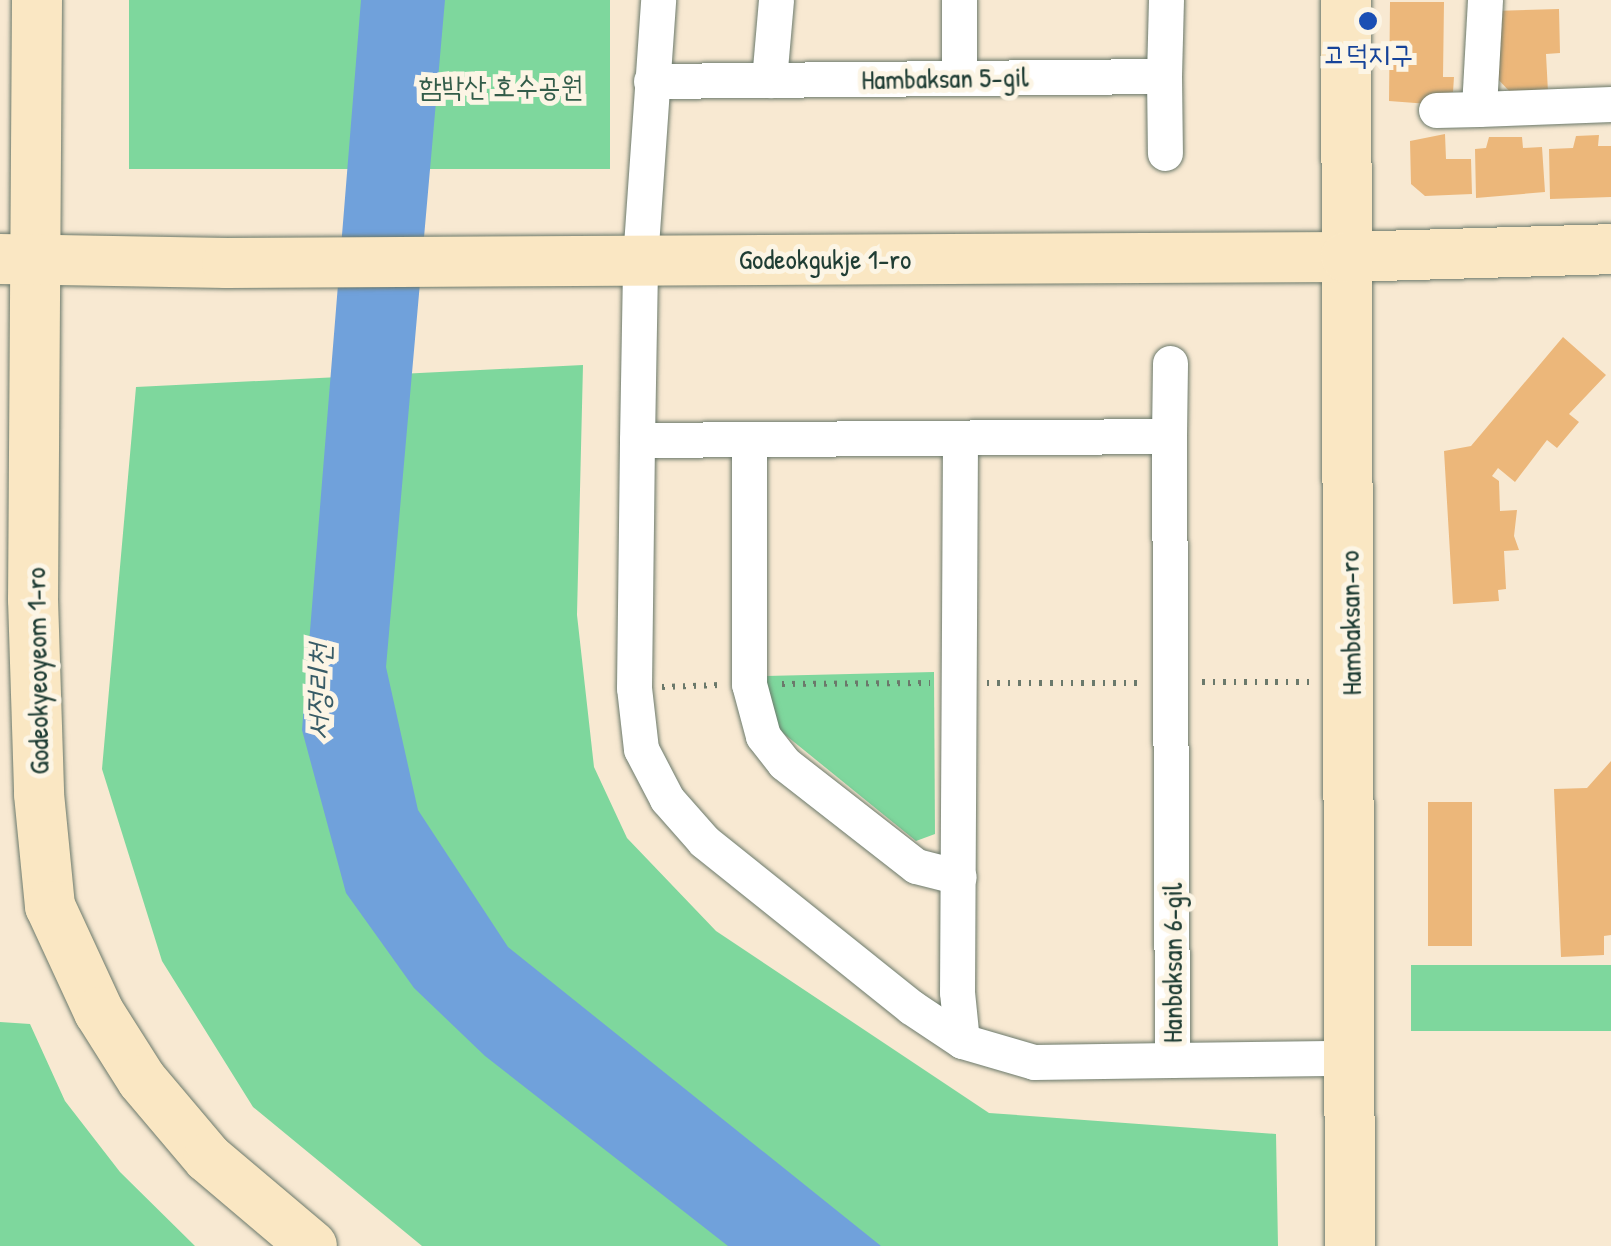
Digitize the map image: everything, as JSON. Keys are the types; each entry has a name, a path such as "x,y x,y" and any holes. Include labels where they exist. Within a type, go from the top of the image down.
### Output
{"street":[{"name":"Godeokyeoyeom 1-ro","path":"37,0 19,259 39,794 50,906 99,1012 142,1080 208,1158 312,1246"},
{"path":"640,260 658,0"},
{"path":"768,80 776,0"},
{"path":"958,78 959,0"},
{"path":"1164,153 1166,0"},
{"name":"Hambaksan-ro","path":"1346,0 1350,1246"},
{"path":"1479,110 1485,0"},
{"name":"Hambaksan 5-gil","path":"651,81 1164,76"},
{"path":"1436,110 1611,104"},
{"name":"Godeokgukje 1-ro","path":"19,259 227,264 505,259 1346,257 1611,249"},
{"name":"Hanbaksan 6-gil","path":"640,260 634,688 641,749 667,799 704,842 911,1007 962,1041 1034,1062 1172,1060 1170,363"},
{"path":"637,440 1168,436"},
{"path":"960,440 957,992 962,1041"},
{"path":"749,442 749,684 763,736 784,763 916,866 959,877"},
{"path":"1172,1060 1348,1058"}],"path":[{"path":"634,688 957,683"}],"green space":[{"name":"함박산 호수공원","path":"129,0 610,0 610,169 129,169"},
{"path":"583,365 577,615 594,767 627,838 716,931 989,1113 1276,1134 1278,1246 422,1246 253,1107 162,961 102,769 136,387"},
{"path":"934,672 935,834 916,841 778,729 768,705 766,676"},
{"path":"1411,965 1611,965 1611,1031 1411,1031"},
{"path":"0,1022 30,1024 65,1101 120,1172 195,1246 0,1246"}],"water":[{"name":"서정리천","path":"361,0 445,0 386,667 418,810 508,947 881,1246 728,1246 485,1056 414,988 346,893 302,730"}],"building":[{"path":"1390,2 1444,2 1443,77 1454,77 1453,92 1444,94 1442,105 1389,101"},
{"path":"1559,9 1560,53 1546,54 1548,92 1513,95 1493,74 1493,11"},
{"path":"1445,134 1446,159 1471,159 1472,194 1425,196 1411,184 1410,141"},
{"path":"1599,135 1598,146 1611,146 1611,197 1550,199 1549,149 1573,148 1576,136"},
{"path":"1489,137 1522,137 1523,148 1542,147 1545,192 1476,198 1475,149 1486,148"},
{"path":"1563,337 1606,375 1569,414 1579,422 1557,448 1547,440 1515,482 1498,468 1492,476 1499,481 1500,511 1517,510 1514,536 1519,550 1504,551 1506,589 1498,590 1499,601 1453,604 1444,451 1471,446"},
{"path":"1611,761 1611,935 1604,936 1604,955 1561,957 1554,789 1587,788"},
{"path":"1428,802 1472,802 1472,946 1428,946"}],"place":[{"name":"고덕지구","path":"1368,21"}]}
